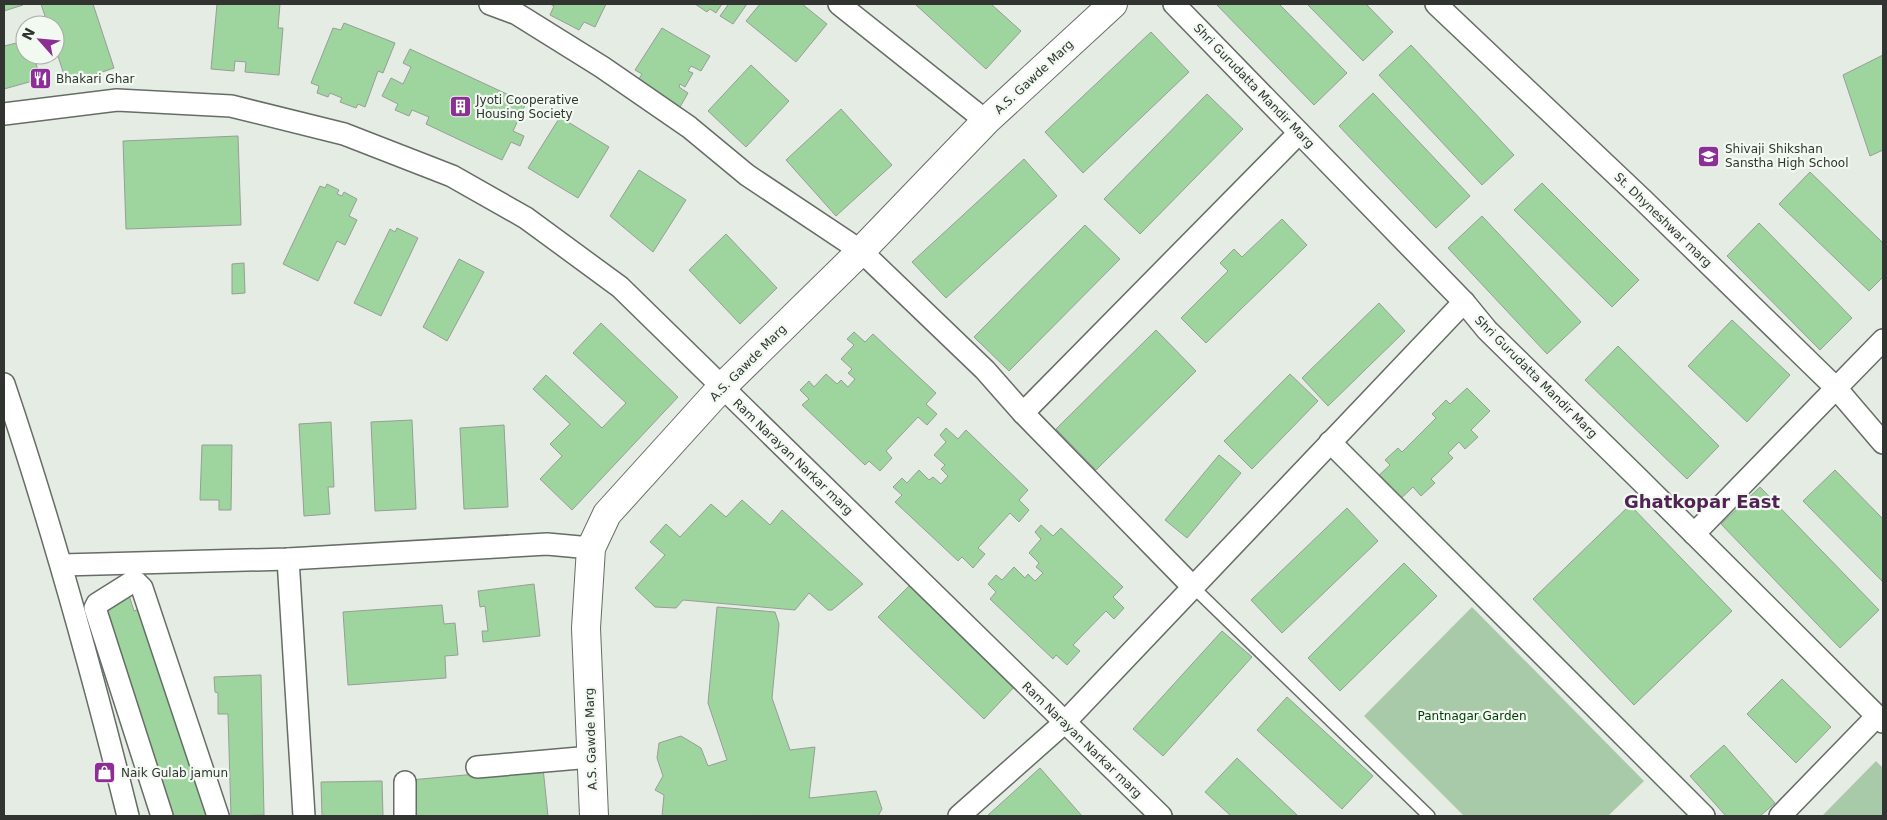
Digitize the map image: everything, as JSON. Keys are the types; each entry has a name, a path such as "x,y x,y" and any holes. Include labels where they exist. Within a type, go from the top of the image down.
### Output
{"street":[{"path":"490,4 517,14 602,67 689,127 747,175 861,251 985,370 1023,413 1193,588"},
{"path":"839,4 986,121"},
{"name":"A.S. Gawde Marg","path":"594,816 586,628 591,548 607,514 722,387 861,251 986,121 1113,4"},
{"name":"Shri Gurudatta Mandir Marg","path":"1174,4 1464,302 1487,330 1880,719"},
{"name":"St. Dhyneshwar marg","path":"1436,4 1642,199 1836,388 1883,443"},
{"name":"Ram Narayan Narkar marg","path":"4,114 117,100 231,106 344,134 452,176 526,218 620,287 1161,816"},
{"path":"1023,413 1299,132"},
{"path":"959,816 1064,723 1464,302"},
{"path":"1694,534 1883,340"},
{"path":"4,384 62,565 128,816"},
{"path":"1330,442 1704,816"},
{"path":"62,565 288,559 547,544 591,548"},
{"path":"288,559 304,816"},
{"path":"162,816 95,608 97,604 132,582 136,582 142,588 218,816"},
{"path":"1780,816 1880,719"},
{"path":"477,767 591,757"},
{"path":"405,782 405,816"}],"lane":[{"path":"1193,588 1429,816"}],"green space":[{"name":"Pantnagar Garden","path":"1472,607 1644,781 1608,816 1464,816 1364,716"},
{"path":"1876,761 1883,768 1883,816 1822,816"}],"building":[{"path":"4,4 22,4 23,5 4,11"},
{"path":"41,4 93,4 114,68 67,84 61,65 65,65 65,15 45,15"},
{"path":"217,4 280,4 278,28 283,28 279,75 245,72 246,62 235,61 234,71 211,69"},
{"path":"550,4 606,4 595,27 584,22 579,30 550,15 554,6"},
{"path":"695,4 722,4 716,13 710,9 707,12"},
{"path":"726,4 747,4 733,24 720,16 728,5"},
{"path":"760,4 802,4 827,24 796,62 746,21"},
{"path":"915,4 991,4 1021,31 986,69"},
{"path":"1216,4 1279,4 1347,73 1314,105"},
{"path":"1307,4 1366,4 1393,32 1363,61"},
{"path":"344,23 395,43 383,73 378,71 365,107 358,104 356,108 340,102 342,98 330,93 328,97 317,93 319,86 311,83 333,28 341,30"},
{"path":"662,28 710,56 701,71 691,66 688,71 693,73 685,87 680,84 679,87 688,93 680,107 637,82 642,74 635,70"},
{"path":"1151,32 1189,72 1083,173 1045,132"},
{"path":"15,43 15,65 36,65 40,79 4,89 4,46"},
{"path":"1411,45 1514,155 1482,185 1379,75"},
{"name":"Jyoti Cooperative Housing Society","path":"410,49 526,103 513,131 524,136 520,146 511,142 502,160 426,124 429,117 412,110 409,116 395,110 398,104 382,96 391,78 403,84 411,67 403,63"},
{"path":"1883,55 1883,150 1870,156 1843,75"},
{"path":"751,65 789,101 746,147 708,111"},
{"path":"1373,93 1470,196 1436,228 1339,126"},
{"path":"1207,94 1243,129 1140,234 1104,199"},
{"path":"841,109 892,165 836,216 786,160"},
{"path":"560,117 609,147 578,198 528,168"},
{"path":"238,136 241,225 126,229 123,141"},
{"path":"1024,159 1057,196 946,298 912,262"},
{"path":"639,170 686,200 653,252 610,216"},
{"path":"1810,172 1883,243 1883,277 1869,291 1779,204"},
{"path":"1542,183 1639,280 1612,307 1514,210"},
{"path":"327,184 339,190 337,194 342,196 344,192 357,199 349,216 357,220 345,245 337,241 318,281 283,264 320,186 325,188"},
{"path":"1482,216 1581,322 1547,354 1448,248"},
{"path":"1282,219 1307,245 1206,343 1181,318 1228,271 1220,263 1234,249 1242,257"},
{"path":"1759,223 1852,318 1820,350 1727,256"},
{"path":"1085,225 1120,259 1009,371 974,337"},
{"path":"397,228 418,238 381,316 354,303 390,229 395,232"},
{"path":"726,234 777,288 740,324 689,270"},
{"path":"459,259 484,272 447,341 423,327"},
{"path":"244,263 245,293 232,294 232,264"},
{"path":"1379,303 1405,331 1328,406 1302,378"},
{"path":"1732,320 1790,375 1747,422 1688,366"},
{"path":"601,323 678,397 572,510 540,479 562,456 550,444 570,424 533,389 546,375 602,428 626,403 573,353"},
{"path":"1156,330 1196,371 1096,470 1056,429"},
{"path":"854,332 865,342 873,334 936,393 926,404 937,414 927,425 918,417 886,451 892,458 880,471 869,461 865,465 802,405 809,399 800,390 809,381 814,387 826,374 837,384 841,380 848,387 855,379 848,373 852,369 841,359 854,345 847,339"},
{"path":"1618,346 1719,446 1687,479 1585,380"},
{"path":"1290,374 1318,401 1252,469 1224,441"},
{"path":"1467,388 1490,411 1471,430 1478,437 1465,449 1459,442 1448,453 1453,458 1431,479 1435,483 1421,496 1413,487 1396,503 1374,480 1390,465 1385,460 1398,448 1402,452 1436,418 1432,414 1446,400 1450,404"},
{"path":"412,420 416,509 375,511 371,422"},
{"path":"331,422 334,487 328,487 330,514 304,516 299,424"},
{"path":"504,425 508,507 464,509 460,428"},
{"path":"946,428 958,439 966,430 1028,490 1019,500 1029,510 1019,522 1010,513 978,548 985,554 973,568 962,557 958,561 895,502 902,495 893,487 902,478 907,483 919,470 929,480 933,477 941,484 948,476 941,469 945,465 934,455 946,442 940,435"},
{"path":"202,445 232,445 231,510 219,510 219,500 200,500"},
{"path":"1219,455 1241,473 1187,538 1165,520"},
{"path":"1835,470 1883,519 1883,582 1803,501"},
{"path":"1760,487 1879,610 1840,648 1721,524"},
{"path":"742,500 770,525 782,510 863,584 832,610 828,610 809,593 795,610 683,600 676,608 655,607 635,588 665,555 650,542 666,524 680,537 711,504 726,517"},
{"path":"1630,505 1732,611 1634,705 1533,599"},
{"path":"1347,508 1378,541 1282,633 1251,600"},
{"path":"1041,525 1053,536 1061,528 1123,587 1113,597 1124,608 1114,619 1106,611 1073,645 1080,651 1067,665 1056,655 1053,659 990,599 996,592 988,584 996,575 1002,580 1014,567 1025,578 1028,574 1035,581 1043,573 1036,567 1039,563 1029,553 1041,539 1035,532"},
{"path":"1404,563 1437,596 1340,691 1308,658"},
{"path":"534,584 540,636 483,642 482,631 488,631 485,606 480,607 478,591"},
{"path":"911,584 1016,685 984,719 878,617"},
{"path":"128,592 134,611 145,607 215,816 170,816 98,608"},
{"path":"442,605 444,624 455,623 458,655 445,656 446,678 348,685 343,612"},
{"path":"717,607 775,612 779,624 772,698 790,750 815,747 809,798 876,791 882,809 878,816 662,816 664,795 655,790 663,776 657,758 659,743 681,736 701,748 708,766 727,760 708,703"},
{"path":"1222,631 1252,657 1163,756 1133,729"},
{"path":"261,675 264,815 231,816 228,714 218,714 218,693 215,692 214,677"},
{"path":"1782,679 1831,727 1796,763 1747,714"},
{"path":"1287,697 1373,776 1342,809 1257,730"},
{"path":"1724,745 1775,803 1760,816 1726,816 1690,776"},
{"path":"1237,758 1298,816 1231,816 1205,792"},
{"path":"543,768 548,816 413,816 410,780"},
{"path":"1040,768 1082,816 987,816"},
{"path":"382,781 383,816 322,816 321,782"}],"place":[{"name":"Bhakari Ghar","path":"40,79"},
{"name":"Jyoti Cooperative Housing Society","path":"460,107"},
{"name":"Shivaji Shikshan Sanstha High School","path":"1709,156"},
{"name":"Naik Gulab jamun","path":"105,773"}],"district":[{"name":"Ghatkopar East","path":"1702,501"}]}
